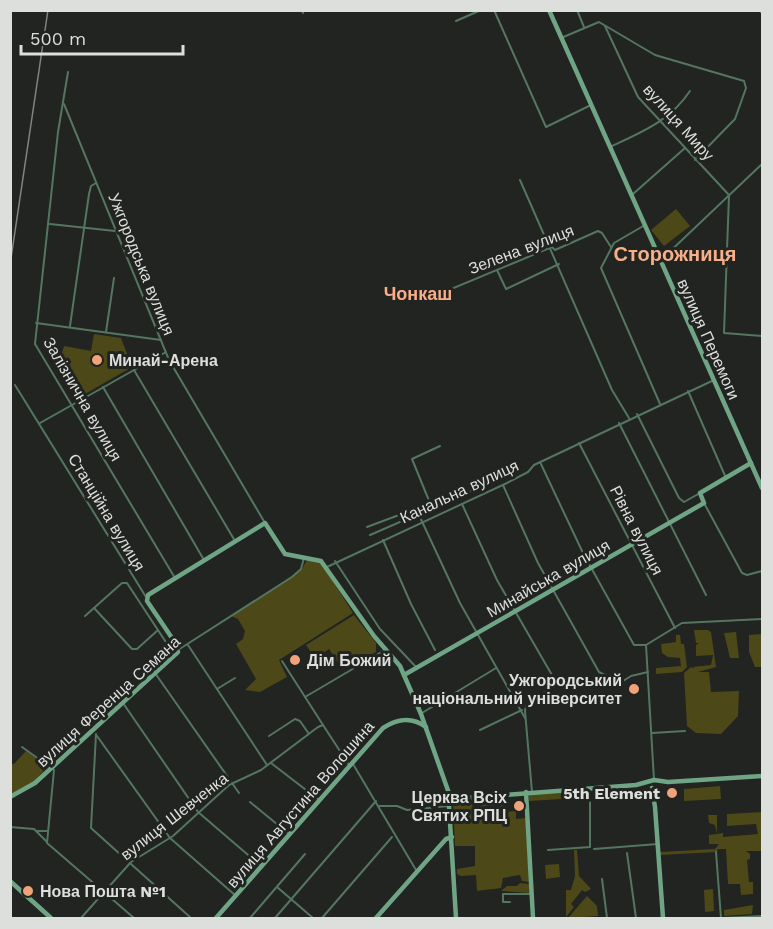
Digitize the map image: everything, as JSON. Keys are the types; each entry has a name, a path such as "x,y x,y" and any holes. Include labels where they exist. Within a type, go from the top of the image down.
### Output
{"street":[{"path":"456,21 481,10"},
{"path":"494,10 546,127 591,105"},
{"name":"вулиця Перемоги","path":"549,10 762,488"},
{"path":"577,10 585,27"},
{"path":"561,38 597,22 655,56 745,83 735,119 695,160"},
{"name":"вулиця Миру","path":"605,26 633,88 695,160 729,195"},
{"name":"Залізнична вулиця","path":"68,72 35,344 175,578"},
{"path":"610,147 662,123 677,110 690,91"},
{"name":"Ужгородська вулиця","path":"63,101 166,352 265,523"},
{"path":"632,196 685,148"},
{"path":"660,260 762,164"},
{"path":"520,180 559,264 612,390 629,418"},
{"path":"70,326 90,189 96,183"},
{"path":"729,195 724,333 762,336"},
{"path":"48,224 115,231"},
{"path":"645,225 618,240 611,247 601,268 660,404"},
{"name":"Зелена вулиця","path":"432,297 550,248 555,250 600,231 611,247"},
{"path":"497,270 506,289 559,264"},
{"path":"106,333 114,278"},
{"path":"36,323 161,340"},
{"path":"40,424 166,352"},
{"path":"134,370 235,541"},
{"name":"Канальна вулиця","path":"326,567 503,485 579,442 714,380"},
{"name":"Станційна вулиця","path":"15,385 178,650"},
{"path":"103,387 204,560"},
{"path":"688,391 726,478"},
{"path":"637,414 679,498 684,502 752,463"},
{"path":"619,423 706,595"},
{"name":"Рівна вулиця","path":"579,442 675,628"},
{"path":"432,508 412,459 440,447"},
{"path":"540,462 591,567 634,645 646,645 682,623 762,620"},
{"path":"370,535 492,482"},
{"path":"503,485 524,534 600,672 620,683 631,676 648,672"},
{"path":"700,493 742,573 747,575 762,571"},
{"name":"Минайська вулиця","path":"404,675 704,503"},
{"path":"462,504 497,580 556,682 553,687 528,702 523,710 480,730"},
{"path":"367,527 399,514 402,522"},
{"path":"419,515 460,603 496,668 523,710 529,792 533,918"},
{"path":"147,597 265,523 285,554 319,559 358,616 385,650 398,662 426,727 452,800 449,806 456,918"},
{"path":"383,540 411,604 435,650"},
{"name":"вулиця Ференца Семана","path":"10,797 31,786 95,732 175,656 178,650 292,577 301,569 304,558"},
{"path":"335,561 380,629 417,669"},
{"path":"85,616 123,583 127,583 175,656"},
{"path":"94,608 132,649 137,649 158,630"},
{"path":"188,645 267,765"},
{"path":"646,645 663,918"},
{"path":"306,697 385,650"},
{"path":"282,661 376,801 417,871"},
{"path":"421,714 496,668"},
{"path":"155,674 239,793"},
{"path":"217,689 235,678"},
{"path":"123,703 198,812 261,866"},
{"name":"вулиця Августина Волошина","path":"216,918 383,728 395,721 411,720 421,714"},
{"path":"269,736 295,719 298,719 309,734"},
{"path":"411,720 426,727"},
{"name":"вулиця Шевченка","path":"81,918 129,865 170,838 231,784 247,778 323,725"},
{"path":"652,733 685,731"},
{"path":"95,732 170,838 236,896"},
{"path":"95,732 90,826 129,865 191,918"},
{"path":"22,747 54,770 47,843"},
{"path":"270,762 318,800"},
{"path":"452,800 529,792 762,776"},
{"path":"548,850 590,847 590,788"},
{"path":"275,918 376,801"},
{"path":"250,802 290,834"},
{"path":"379,807 397,806 407,810 449,806"},
{"path":"10,827 48,831"},
{"path":"37,831 47,843 134,918"},
{"path":"322,918 392,837"},
{"path":"376,918 446,839 452,837"},
{"path":"594,849 658,844"},
{"path":"716,852 723,918 762,916"},
{"path":"627,853 636,918"},
{"path":"250,918 305,854"},
{"path":"602,879 607,918"},
{"path":"10,881 51,918"},
{"path":"277,887 313,918"},
{"path":"510,902 503,902 503,894 531,894"}],"shaded area":[{"path":"676,209 690,226 664,246 651,230"},
{"name":"Минай-Арена","path":"94,334 121,338 132,367 85,394 62,353 64,346 91,351"},
{"path":"307,560 320,561 353,613 279,660 287,677 260,692 245,690 256,679 236,644 243,639 245,631 238,619 231,616 302,569"},
{"path":"354,615 376,643 376,652 345,668 340,666 329,649 315,658 306,645"},
{"path":"694,630 711,632 716,667 698,672 709,672 711,692 739,691 738,716 721,734 696,733 687,726 684,673 691,667 694,669 693,667 711,665 713,655 696,656 696,645 699,643 696,643"},
{"path":"736,632 739,658 730,658 724,633"},
{"path":"762,634 762,667 755,667 749,652 749,635"},
{"path":"676,635 680,635 681,644 684,644 687,667 682,672 656,674 656,668 681,666 680,658 668,657 662,653 661,644 676,642"},
{"path":"26,751 47,767 34,782 11,795 10,764 14,764"},
{"path":"720,786 721,799 684,801 684,789"},
{"path":"589,790 588,798 563,798 563,792"},
{"path":"561,792 561,799 529,801 529,795"},
{"path":"502,799 504,812 516,811 516,819 526,818 529,882 522,881 520,875 503,878 501,888 477,891 476,875 457,874 457,869 475,866 475,846 455,846 453,802"},
{"path":"762,812 762,851 746,851 750,854 750,859 747,860 749,882 753,882 753,894 741,895 740,884 728,884 726,849 718,849 717,852 660,855 660,852 715,849 719,844 709,844 709,835 723,833 723,837 758,834 756,824 727,826 727,814"},
{"path":"708,815 717,815 717,834 715,825 709,823"},
{"path":"574,850 577,850 579,876 591,889 585,892 582,890 571,904 574,907 566,917 566,890 571,890 575,876"},
{"path":"559,864 560,877 546,879 545,865"},
{"path":"520,883 529,884 530,893 501,891 507,886 517,886"},
{"path":"713,889 714,911 705,912 704,890"},
{"path":"587,896 597,906 598,916 568,918"},
{"path":"753,905 752,914 724,916 724,910"}],"railway":[{"path":"10,265 48,10"}],"place":[{"name":"Минай-Арена","path":"97,360"},
{"name":"Дім Божий","path":"295,660"},
{"name":"Ужгородський національний університет","path":"634,689"},
{"name":"5th Element","path":"672,793"},
{"name":"Церква Всіх Святих РПЦ","path":"519,806"},
{"name":"Нова Пошта №1","path":"28,891"}],"district":[{"name":"Сторожниця","path":"675,254"},
{"name":"Чонкаш","path":"418,294"}]}
